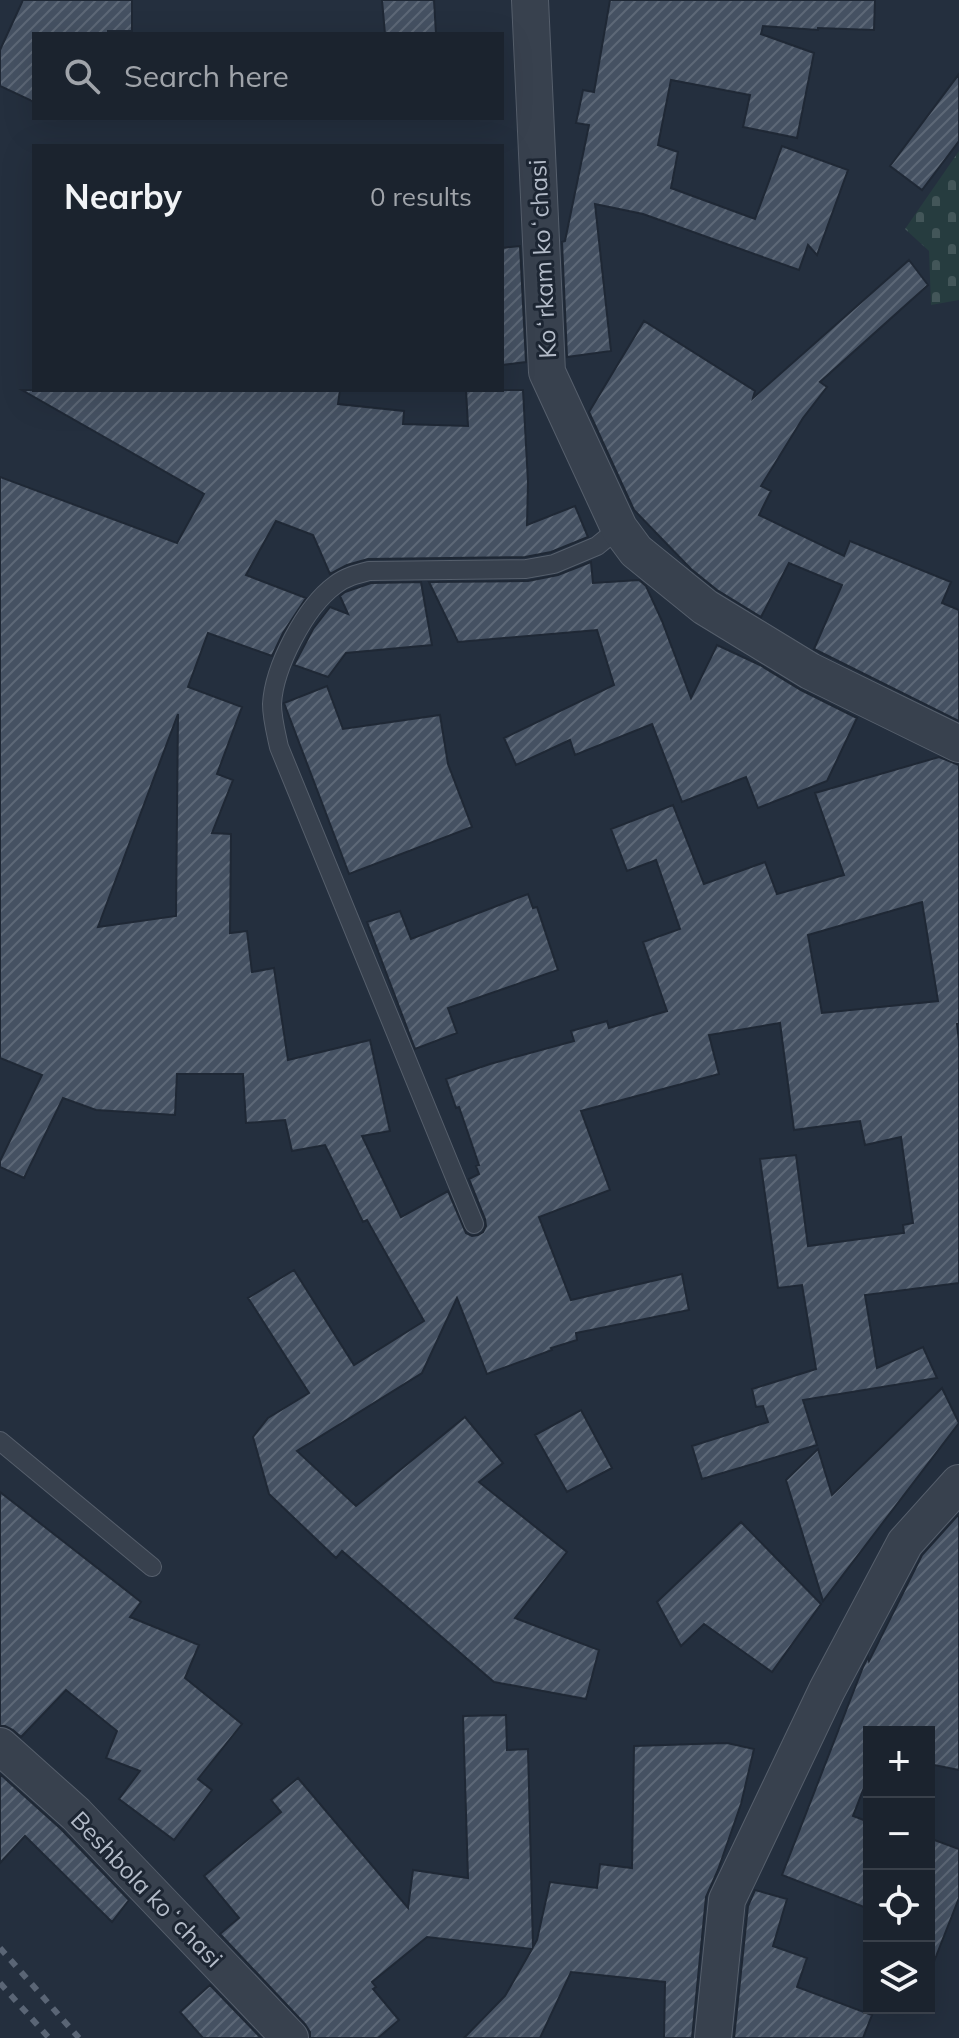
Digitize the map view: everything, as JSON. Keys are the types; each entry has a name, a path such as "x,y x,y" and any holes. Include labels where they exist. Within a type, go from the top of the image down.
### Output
{"street":[{"name":"Koʻrkam koʻchasi","path":"530,0 547,372 619,528 636,551 705,607 810,671 959,744"},
{"path":"713,2038 727,1900 827,1690 905,1543 959,1483"},
{"name":"Beshbola koʻchasi","path":"0,1746 76,1814 290,2038"}],"lane":[{"path":"474,1224 279,747 272,707 275,682 296,631 321,596 349,576 369,571 526,569 554,564 597,546 619,528"},
{"path":"0,1441 152,1567"}],"green space":[{"path":"959,151 959,300 931,305 929,251 905,229"}],"building":[{"path":"23,0 132,0 132,31 32,32 32,101 0,86 0,50"},
{"path":"382,0 434,0 436,32 385,32"},
{"path":"610,0 875,0 874,30 763,26 761,34 814,53 797,138 743,127 750,95 671,80 658,145 678,152 671,188 755,219 782,146 848,170 817,255 808,245 799,270 643,214 595,204 611,351 567,357 562,242 565,241 589,125 576,123 583,90 594,92"},
{"path":"959,74 959,141 922,190 890,166"},
{"path":"520,246 526,362 504,365 504,248"},
{"path":"909,260 928,285 820,382 827,387 803,418 761,486 771,491 759,515 844,556 850,541 951,582 942,603 959,610 959,721 814,649 842,585 789,563 761,617 717,590 691,569 634,510 589,412 644,321 755,391 753,398"},
{"path":"22,390 340,392 338,404 404,411 403,424 468,426 466,392 523,390 527,525 575,506 588,537 551,552 525,557 368,559 330,574 313,535 276,521 246,575 306,598 272,656 208,633 188,687 242,707 217,774 233,780 212,833 231,834 230,933 247,931 252,972 274,968 288,1060 370,1040 390,1131 362,1136 401,1217 448,1191 466,1233 478,1235 486,1226 469,1179 479,1174 476,1166 479,1165 446,1079 574,1041 571,1031 607,1021 609,1028 667,1011 643,942 680,929 656,860 627,871 611,829 673,805 704,884 765,862 777,894 844,875 815,793 939,757 959,765 959,1283 865,1295 877,1368 923,1347 937,1378 803,1400 817,1445 702,1479 692,1446 768,1422 763,1406 756,1407 752,1389 816,1369 802,1285 778,1288 760,1159 796,1155 808,1246 904,1233 903,1225 913,1223 901,1137 865,1145 860,1121 794,1130 780,1023 709,1035 719,1074 581,1111 610,1190 539,1217 571,1300 682,1274 689,1310 576,1333 577,1340 487,1374 457,1298 422,1373 297,1451 356,1506 465,1417 503,1463 479,1482 567,1552 515,1618 599,1650 586,1699 494,1682 342,1551 336,1558 269,1494 253,1437 268,1418 309,1393 248,1298 294,1270 354,1365 424,1321 367,1220 363,1222 325,1145 292,1151 285,1120 246,1123 243,1074 177,1074 175,1115 96,1110 63,1098 24,1178 0,1167 0,1161 42,1075 0,1058 0,477 177,543 204,494","holes":["178,714 176,916 98,927","922,902 938,1001 822,1013 808,935"]},
{"path":"591,562 593,583 639,580 646,586 691,698 717,645 857,718 827,781 758,808 746,777 682,802 652,724 575,755 570,740 516,765 504,738 614,685 597,630 458,642 429,582 528,581 558,575"},
{"path":"421,582 432,645 346,653 328,677 294,665 313,629 330,607 348,614 340,596 345,592 371,583"},
{"path":"327,686 343,729 440,715 448,764 472,827 349,874 284,703"},
{"path":"528,894 533,908 537,907 558,970 448,1008 457,1033 415,1049 367,922 400,911 411,939"},
{"path":"942,1388 959,1423 823,1601 786,1480 818,1449 832,1495"},
{"path":"581,1410 612,1468 567,1492 535,1435"},
{"path":"0,1492 141,1602 130,1617 199,1645 185,1678 242,1724 198,1779 212,1790 174,1840 119,1799 140,1771 106,1758 117,1731 66,1690 21,1737 13,1730 0,1726"},
{"path":"959,1514 959,1770 935,1765 935,1726 863,1726 863,1790 853,1816 863,1820 863,1907 782,1875 863,1667 868,1657 869,1661 922,1555"},
{"path":"741,1522 821,1604 772,1672 704,1624 681,1646 657,1602"},
{"path":"506,1715 507,1750 528,1749 533,1947 550,1882 597,1888 600,1864 632,1868 634,1746 727,1743 754,1749 741,1804 706,1897 692,2038 664,2038 665,1982 571,1972 540,2038 464,2038 505,1996 532,1949 427,1937 372,1982 376,1987 373,1989 399,2020 378,2038 310,2038 305,2024 220,1934 239,1918 204,1876 281,1812 271,1800 298,1778 408,1908 413,1870 468,1878 463,1716"},
{"path":"0,1774 61,1829 129,1900 112,1922 25,1836 0,1863"},
{"path":"935,1840 959,1849 959,1898 935,1959"},
{"path":"755,1890 787,1899 773,1946 807,1958 797,1987 872,2015 863,2038 734,2038 748,1906"},
{"path":"210,1985 261,2038 203,2038 180,2012"}],"railway":[{"path":"0,1948 79,2038"},
{"path":"0,1983 49,2038"}]}
